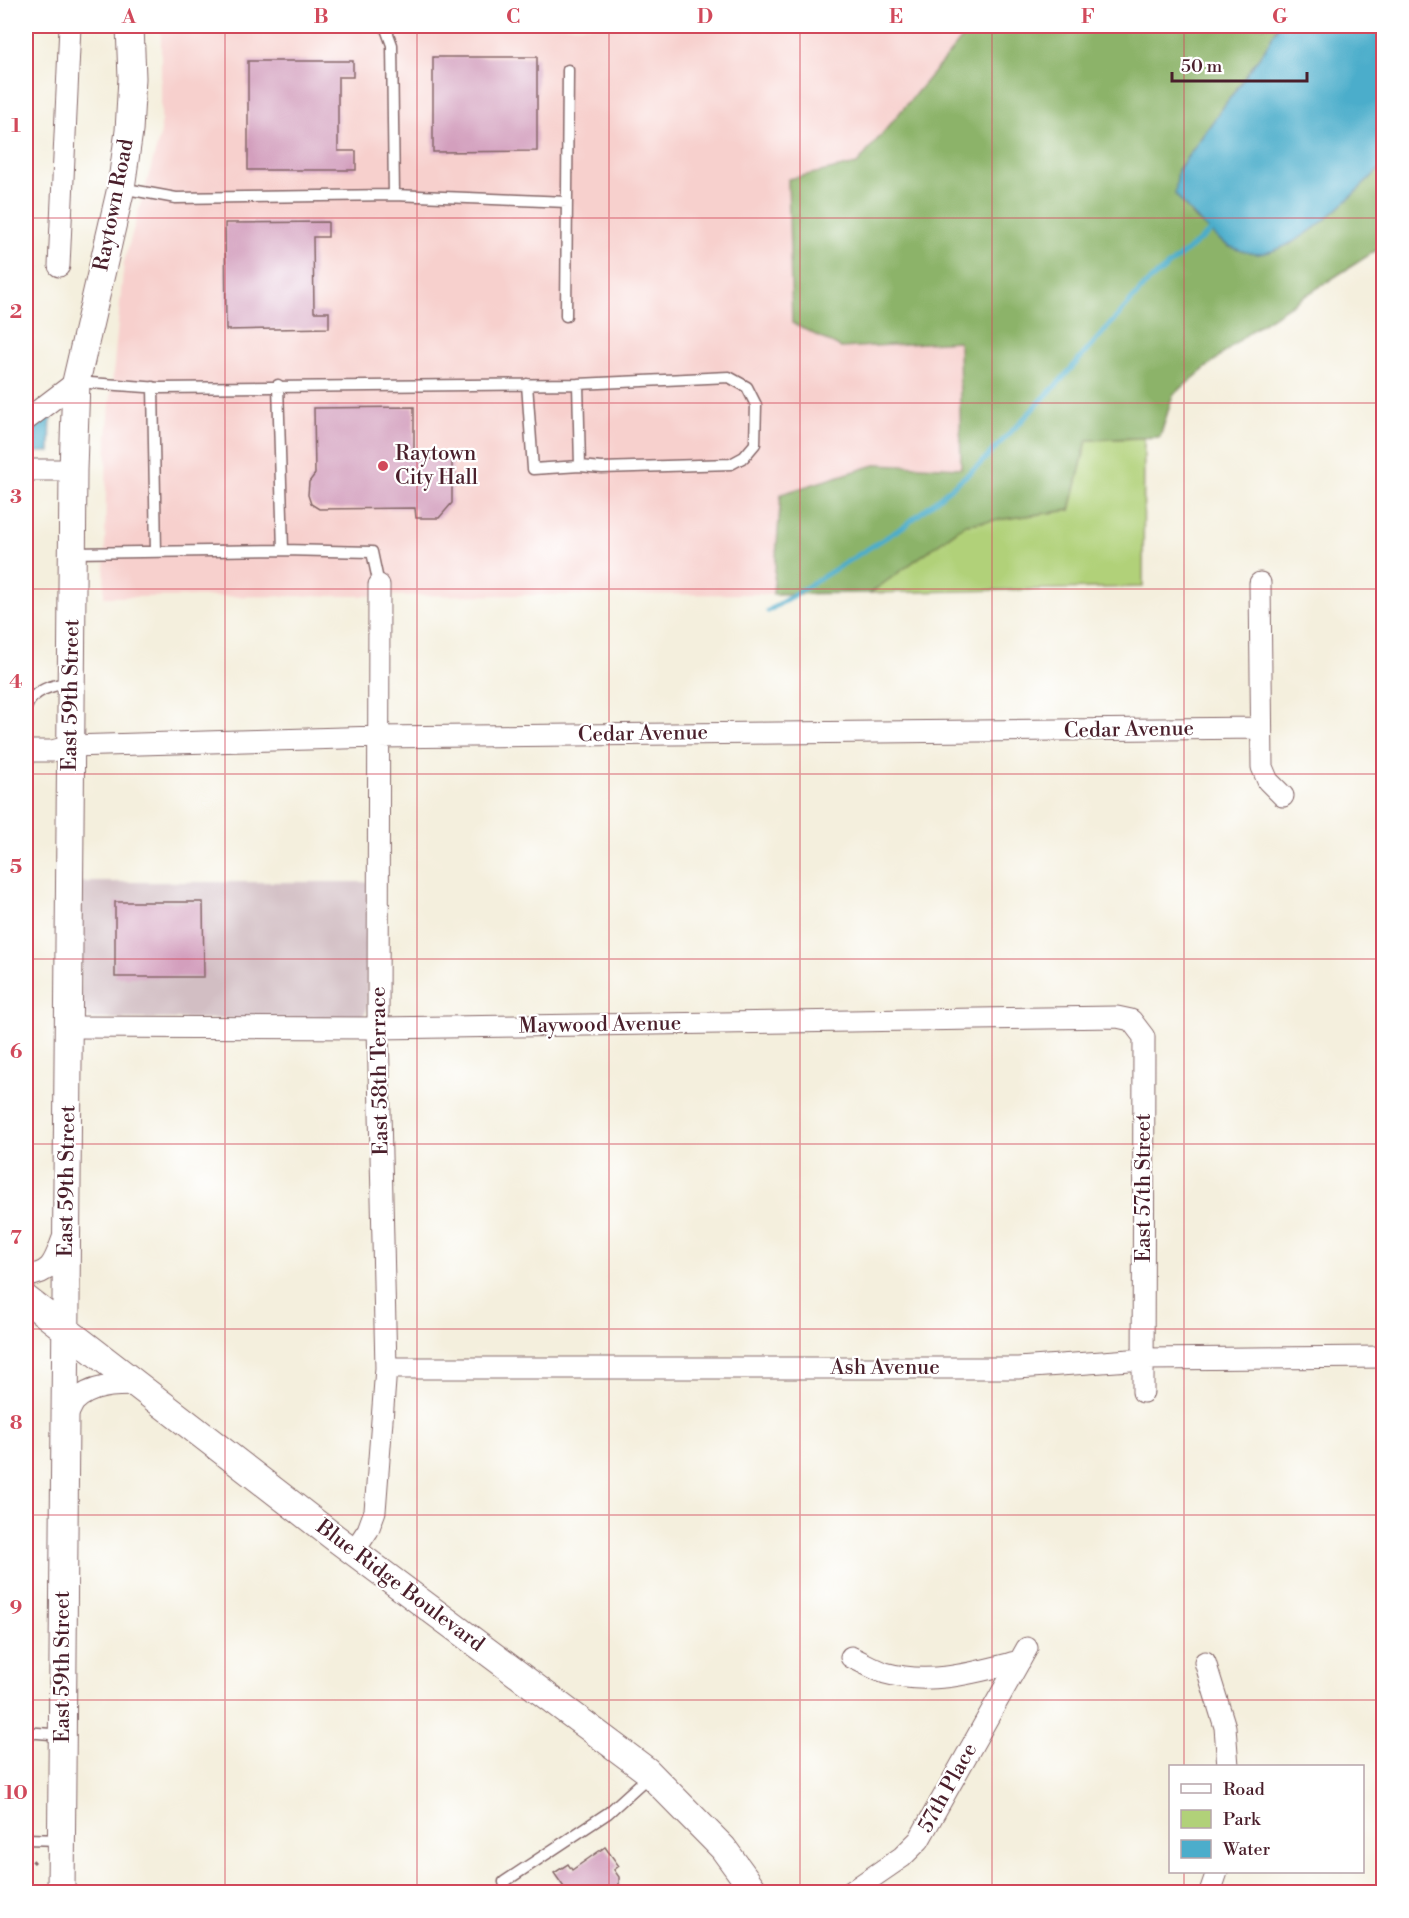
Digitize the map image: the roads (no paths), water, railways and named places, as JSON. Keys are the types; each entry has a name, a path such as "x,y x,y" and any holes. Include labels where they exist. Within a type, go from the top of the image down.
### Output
{"street":[{"path":"59,267 71,139 70,26"},
{"name":"Raytown Road","path":"73,470 76,382 121,188 129,131 132,78 130,26"},
{"path":"26,420 76,382"},
{"path":"26,470 73,470"},
{"name":"East 59th Street","path":"61,1893 73,470"},
{"path":"1260,583 1262,767 1268,781 1283,796"},
{"name":"East 58th Terrace","path":"354,1551 368,1530 375,1511 386,1368 378,1028 379,585"},
{"name":"Cedar Avenue","path":"26,751 52,750 70,746 378,737 1261,728"},
{"name":"Maywood Avenue","path":"69,1027 378,1028 1117,1017 1131,1020"},
{"name":"East 57th Street","path":"1131,1020 1144,1037 1143,1392"},
{"path":"26,1276 36,1275 52,1265 67,1229"},
{"name":"Blue Ridge Boulevard","path":"26,1299 651,1775 723,1848 755,1893"},
{"name":"Ash Avenue","path":"386,1368 1018,1368 1144,1359 1383,1357"},
{"path":"65,1419 75,1402 90,1390 117,1385 138,1385"},
{"name":"57th Place","path":"851,1657 885,1672 922,1679 963,1675 1024,1654 919,1840 902,1857 851,1893"},
{"path":"1205,1662 1225,1727 1228,1765"},
{"path":"1210,1893 1217,1873"}],"lane":[{"path":"385,26 392,45 394,195"},
{"path":"566,316 568,70"},
{"path":"121,188 176,198 394,195 567,202"},
{"path":"76,382 153,387 278,385 422,387 527,384 578,384 729,377 747,387 756,405 755,444 744,457 730,464 602,468 580,466 533,469 527,384"},
{"path":"578,384 580,466"},
{"path":"278,385 283,550"},
{"path":"153,387 156,552"},
{"path":"72,553 283,550 372,552 379,585"},
{"path":"26,708 28,700 38,693 51,686 71,682"},
{"path":"26,1732 63,1735"},
{"path":"505,1887 608,1814 651,1775"},
{"path":"26,1839 62,1840"}],"water":[{"path":"1278,26 1383,26 1383,166 1341,206 1309,232 1275,250 1255,254 1231,247 1217,238 1175,194 1178,170 1265,49"},
{"path":"51,409 50,452 26,452 26,436"}],"waterway":[{"path":"768,611 906,525 980,464 1061,380 1147,283 1211,231"}],"place":[{"name":"Raytown City Hall","path":"383,466"}]}
